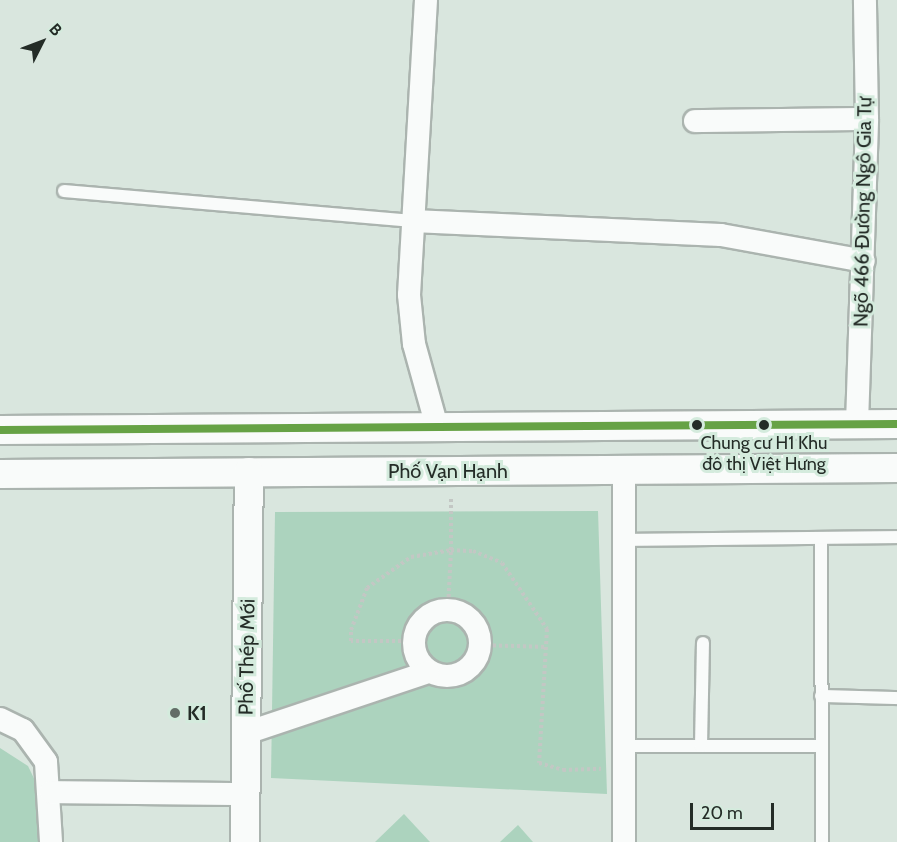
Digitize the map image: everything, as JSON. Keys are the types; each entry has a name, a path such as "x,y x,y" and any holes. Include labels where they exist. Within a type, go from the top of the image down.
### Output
{"street":[{"path":"426,0 409,295 414,344 437,427"},
{"name":"Ngõ 466 Đường Ngô Gia Tự","path":"857,424 867,119 865,0"},
{"path":"695,121 867,119"},
{"path":"413,221 721,235 864,261"},
{"path":"0,430 897,424"},
{"name":"Phố Vạn Hạnh","path":"0,474 897,468"},
{"path":"624,470 624,842"},
{"name":"Phố Thép Mới","path":"245,842 249,472"},
{"path":"448,609 465,615 477,628 481,645 475,662 462,674 445,677 428,672 416,659 413,641 418,625 431,613 448,609"},
{"path":"246,733 428,672"},
{"path":"0,719 23,730 46,762 51,792 51,842"},
{"path":"51,792 246,794"}],"lane":[{"path":"64,190 413,221"},
{"path":"624,540 897,537"},
{"path":"820,538 822,842"},
{"path":"701,746 703,643"},
{"path":"821,696 897,698"},
{"path":"625,757 701,746 821,746"}],"path":[{"path":"448,609 451,471"},
{"path":"413,641 351,641 351,630 367,588 411,557 451,550 473,551 502,563 547,629 539,763 563,770 625,757"},
{"path":"481,645 546,647"}],"green space":[{"path":"598,511 607,794 271,778 275,512"},
{"path":"0,748 28,766 41,793 40,842 0,842"},
{"path":"404,814 430,842 375,842"},
{"path":"518,825 533,842 500,842"}],"transit line":[{"path":"0,430 897,424"}],"place":[{"name":"Chung cư H1 Khu đô thị Việt Hưng","path":"764,425"},
{"name":"K1","path":"175,713"}]}
